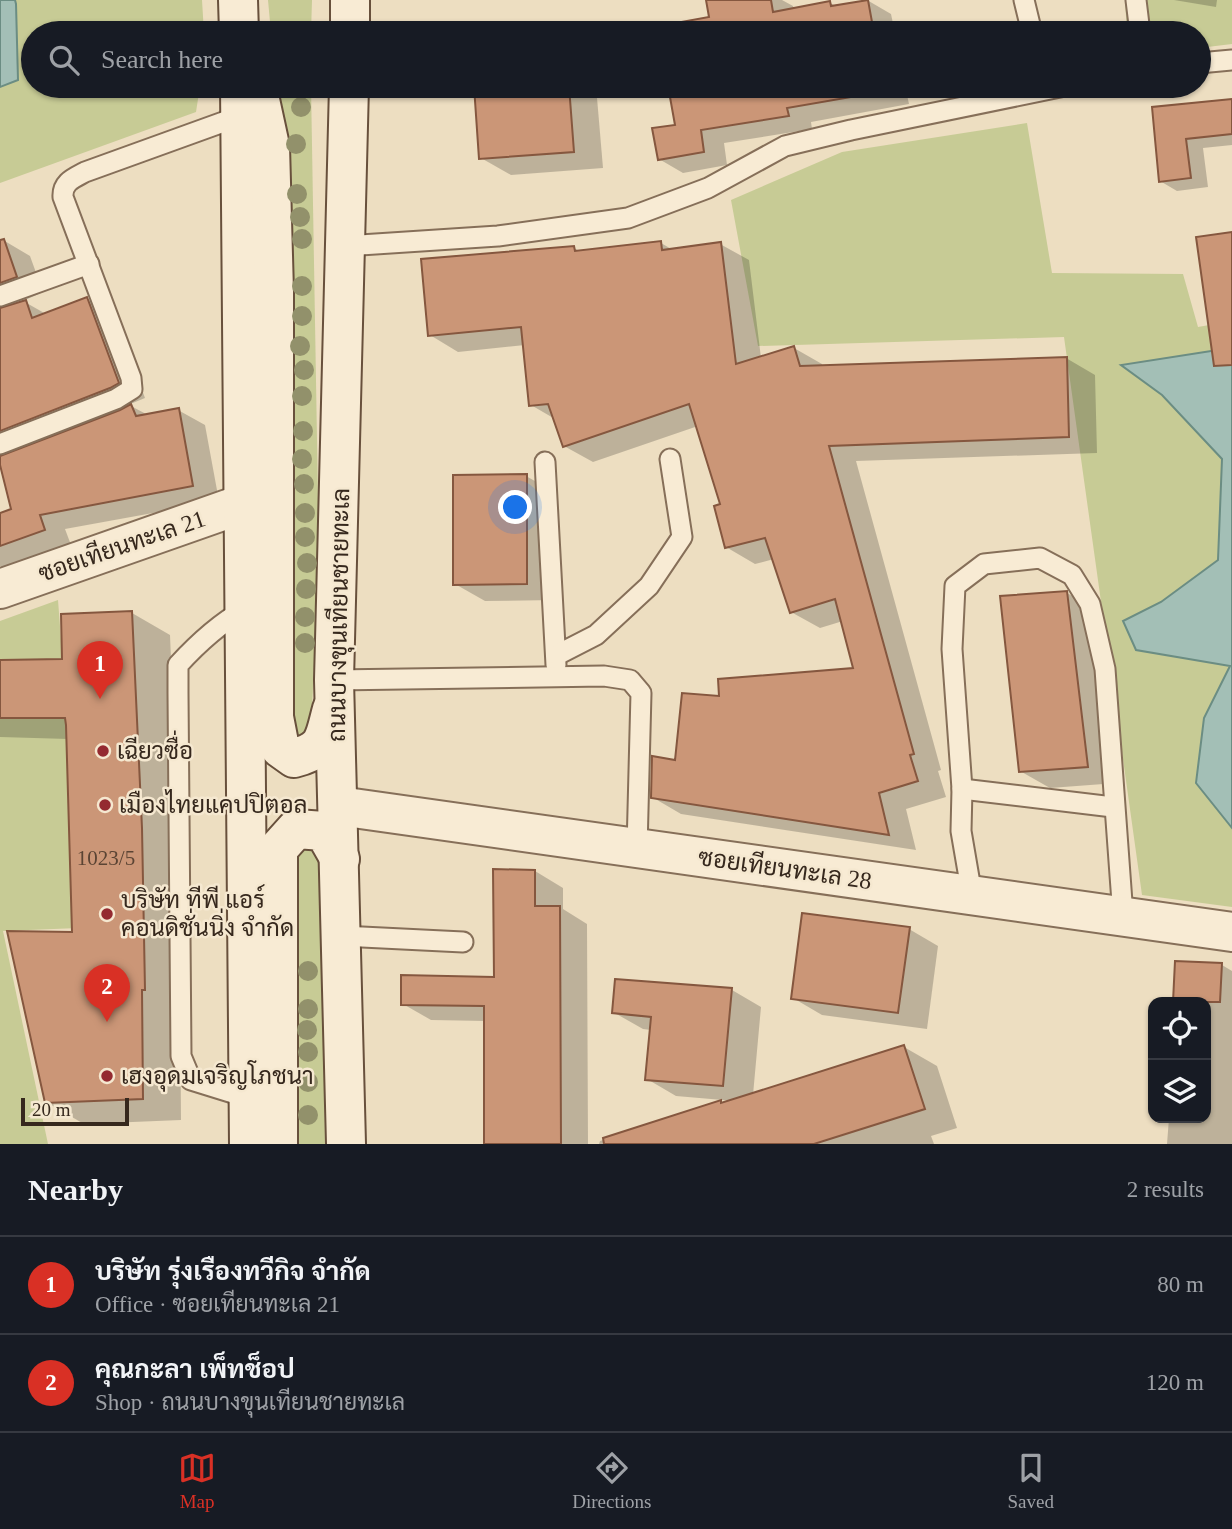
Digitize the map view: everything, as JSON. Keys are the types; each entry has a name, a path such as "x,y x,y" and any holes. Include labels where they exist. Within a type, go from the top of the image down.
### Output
{"main road":[{"path":"350,0 350,21"},
{"path":"245,98 249,1144"},
{"path":"246,98 270,146 274,292 274,717 280,748 294,758 311,754 323,742 335,690"},
{"name":"ถนนบางขุนเทียนชายทะเล","path":"346,1144 335,690 349,98"},
{"name":"ซอยเทียนทะเล 21","path":"0,589 245,503"},
{"name":"ซอยเทียนทะเล 28","path":"339,807 1232,932"},
{"path":"278,1144 278,849 296,829 324,831 340,859"}],"lane":[{"path":"1024,0 1029,21"},
{"path":"1136,0 1139,21"},
{"path":"1211,62 1232,60"},
{"path":"0,444 116,399 132,389 131,378 63,197 62,192 70,180 241,98"},
{"path":"345,246 498,236 628,218 708,188 785,146 1001,98"},
{"path":"0,296 89,264"},
{"path":"557,655 596,635 649,586 682,537 670,459"},
{"path":"545,462 556,676"},
{"path":"972,895 961,831 962,789 951,649 955,586 984,564 1040,558 1072,575 1090,604 1105,669 1123,916"},
{"path":"245,609 201,639 178,665 178,693 181,1056 191,1080 249,1098"},
{"path":"335,690 556,676 630,680 642,693 637,849"},
{"path":"962,789 1113,807"},
{"path":"342,936 463,942"}],"green space":[{"path":"15,0 202,0 203,21 21,21 21,98 198,98 196,112 0,183 0,87 18,80"},
{"path":"268,0 312,0 311,21 270,21"},
{"path":"1125,0 1232,0 1232,44 1211,47 1211,21 1126,21"},
{"path":"276,98 311,98 319,557 311,731 299,736 291,725"},
{"path":"1027,123 1052,273 1183,274 1198,327 1232,321 1224,349 1122,365 1162,395 1222,459 1218,560 1161,602 1123,622 1136,650 1231,666 1204,718 1196,782 1232,828 1232,907 1142,895 1064,337 758,346 731,200 842,152"},
{"path":"58,600 79,874 79,928 3,931 48,1144 0,1144 0,621"},
{"path":"300,845 315,849 322,870 325,1144 288,1144 290,856"}],"water":[{"path":"0,0 15,0 16,4 18,80 0,87"},
{"path":"1232,349 1232,828 1196,783 1204,718 1230,666 1136,650 1123,621 1161,602 1218,560 1222,459 1162,395 1121,365"}],"building":[{"path":"706,0 771,0 773,12 830,1 831,6 868,0 872,21 687,21 709,17"},
{"path":"475,98 570,98 574,152 479,159"},
{"path":"670,98 845,98 787,108 789,116 701,130 704,152 658,160 652,128 675,125"},
{"path":"1232,99 1232,134 1186,139 1191,178 1159,182 1152,107"},
{"path":"1232,232 1232,365 1214,366 1196,237"},
{"path":"4,239 17,277 0,283 0,240"},
{"path":"661,241 662,250 721,242 736,364 794,346 800,366 1067,357 1069,437 829,446 914,754 910,755 918,781 879,793 889,835 651,798 652,756 675,760 682,693 719,696 718,679 853,668 835,599 790,613 765,538 725,548 714,506 720,504 689,404 563,447 548,404 529,406 521,327 428,336 421,259 574,246 575,251"},
{"path":"87,297 119,383 0,431 0,308 26,300 32,318"},
{"path":"131,404 136,416 179,408 193,486 40,515 45,530 0,546 0,513 11,509 0,456"},
{"path":"527,474 527,584 453,585 453,475"},
{"path":"1067,591 1088,767 1019,772 1000,596"},
{"path":"132,611 142,828 145,990 142,990 143,1099 45,1103 7,931 72,932 66,725 65,718 0,718 0,660 62,659 61,614"},
{"path":"493,869 535,870 535,906 560,906 561,1144 484,1144 484,1006 401,1005 401,975 494,977"},
{"path":"802,913 910,927 898,1013 791,999"},
{"path":"1175,961 1222,963 1220,1002 1211,1002 1211,997 1173,997"},
{"path":"615,979 732,988 723,1086 645,1080 651,1017 612,1013"},
{"path":"904,1045 925,1109 814,1144 604,1144 603,1138"}],"place":[{"name":"บริษัท รุ่งเรืองทวีกิจ จำกัด","path":"100,699"},
{"name":"เฉียวซื่อ","path":"103,751"},
{"name":"เมืองไทยแคปปิตอล","path":"105,805"},
{"name":"บริษัท ทีพี แอร์ คอนดิชั่นนิ่ง จำกัด","path":"107,914"},
{"name":"คุณกะลา เพ็ทช็อป","path":"107,1022"},
{"name":"เฮงอุดมเจริญโภชนา","path":"107,1076"}]}
